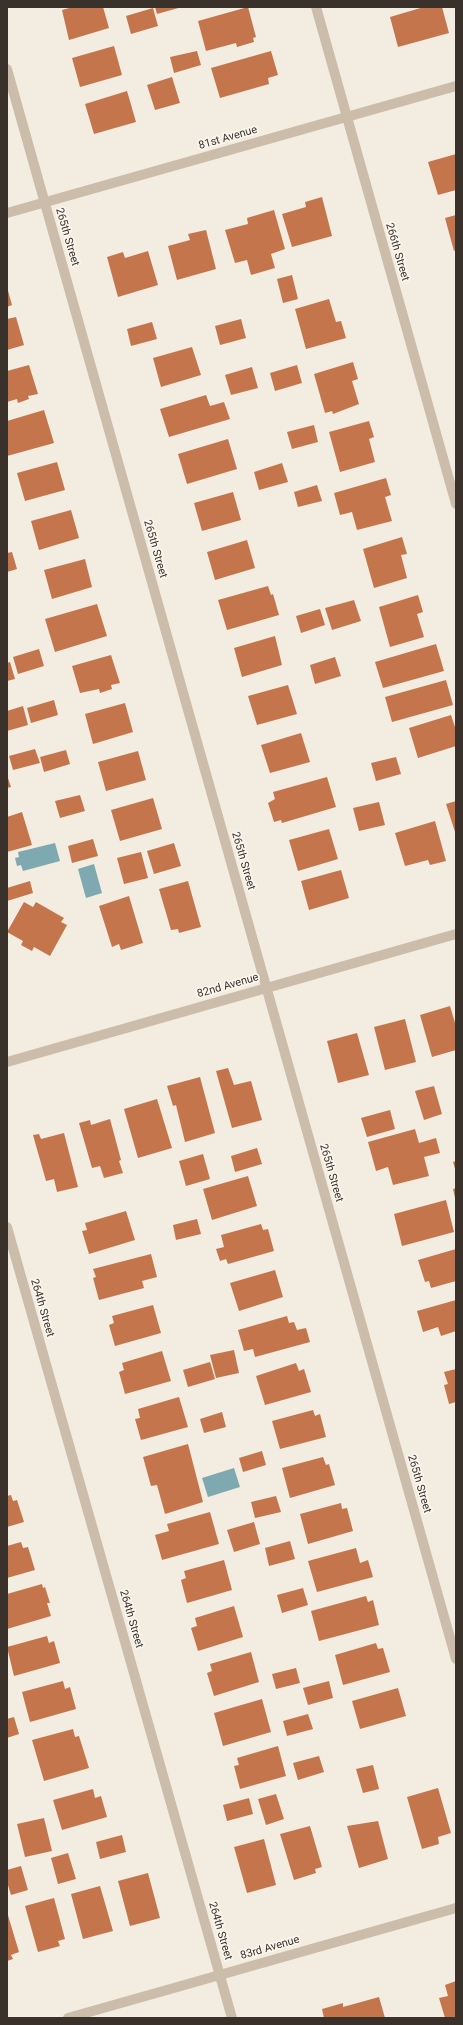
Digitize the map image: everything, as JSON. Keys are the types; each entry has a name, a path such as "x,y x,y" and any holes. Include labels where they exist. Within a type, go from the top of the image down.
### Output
{"street":[{"name":"266th Street","path":"316,7 456,504"},
{"name":"265th Street","path":"7,69 456,1659"},
{"name":"81st Avenue","path":"7,213 456,86"},
{"name":"82nd Avenue","path":"7,1062 456,934"},
{"name":"264th Street","path":"7,1227 232,2018"},
{"name":"83rd Avenue","path":"68,2018 456,1908"}],"water":[{"path":"55,843 60,861 23,871 21,865 17,866 15,858 19,857 18,852"},
{"path":"94,864 102,893 86,898 78,869"},
{"path":"234,1468 240,1487 208,1497 202,1478"}],"building":[{"path":"73,7 103,7 109,28 69,40 62,10"},
{"path":"155,7 182,7 157,14"},
{"path":"248,7 256,37 253,38 254,42 237,47 236,43 206,51 198,21"},
{"path":"424,7 442,7 449,33 398,47 390,17"},
{"path":"153,8 158,26 131,34 126,16"},
{"path":"114,46 122,75 80,87 72,58"},
{"path":"197,51 201,65 174,73 170,57"},
{"path":"271,51 278,75 268,78 269,84 220,98 211,68"},
{"path":"172,77 180,103 155,110 147,85"},
{"path":"127,91 136,122 94,134 85,104"},
{"path":"456,154 456,190 438,195 428,162"},
{"path":"322,197 332,236 292,247 282,214 306,207 305,202"},
{"path":"274,210 285,249 271,254 275,268 251,275 247,260 235,263 225,230 248,224 247,218"},
{"path":"456,215 456,250 454,251 445,218"},
{"path":"206,230 216,269 177,280 168,246 190,240 188,234"},
{"path":"148,251 158,285 118,297 107,257 123,252 125,258"},
{"path":"292,275 298,299 283,303 277,279"},
{"path":"7,287 12,305 7,307"},
{"path":"329,299 336,322 341,321 346,338 306,349 295,309"},
{"path":"16,317 24,345 7,350 7,319"},
{"path":"241,319 246,338 220,345 215,326"},
{"path":"152,322 157,339 131,346 127,329"},
{"path":"192,347 201,375 161,387 153,358"},
{"path":"353,362 358,379 352,381 359,404 333,414 332,411 325,413 314,374"},
{"path":"29,365 38,394 28,396 29,399 18,403 17,399 7,402 7,371"},
{"path":"297,365 302,383 275,391 270,373"},
{"path":"252,367 258,388 231,395 225,375"},
{"path":"206,395 210,406 224,402 230,419 169,437 160,409"},
{"path":"44,410 54,443 7,456 7,421"},
{"path":"369,421 374,437 369,439 375,462 340,472 329,432"},
{"path":"314,425 318,442 292,449 287,432"},
{"path":"228,439 237,469 187,484 178,454"},
{"path":"57,462 65,490 25,501 17,473"},
{"path":"282,463 288,482 259,490 254,472"},
{"path":"386,478 391,495 385,497 392,521 357,530 352,512 340,515 334,493"},
{"path":"317,485 322,501 298,507 294,492"},
{"path":"233,492 241,520 202,531 194,503"},
{"path":"71,510 79,538 39,550 31,521"},
{"path":"402,537 407,554 401,555 407,578 374,588 363,549"},
{"path":"247,540 255,568 215,580 207,552"},
{"path":"12,552 17,569 7,572 7,553"},
{"path":"85,559 92,587 52,599 44,570"},
{"path":"268,586 271,595 273,594 279,615 227,630 218,600"},
{"path":"418,595 423,612 417,614 424,637 390,647 379,607"},
{"path":"354,600 361,621 332,630 325,608"},
{"path":"97,604 107,636 55,652 45,619"},
{"path":"320,609 325,625 301,633 296,616"},
{"path":"275,636 282,665 242,677 234,648"},
{"path":"436,644 444,671 383,688 375,662"},
{"path":"39,649 44,666 18,674 13,657"},
{"path":"111,655 120,683 111,685 112,689 100,693 99,689 80,693 72,666"},
{"path":"335,657 341,676 315,684 310,665"},
{"path":"10,662 15,679 7,681 7,663"},
{"path":"446,680 453,705 392,722 385,697"},
{"path":"288,685 297,714 257,725 248,696"},
{"path":"54,700 58,715 31,723 27,708"},
{"path":"125,703 133,732 93,744 85,714"},
{"path":"23,706 28,725 7,731 7,711"},
{"path":"451,715 456,730 456,746 418,758 409,728"},
{"path":"301,733 310,762 270,773 261,745"},
{"path":"35,749 40,763 13,770 9,756"},
{"path":"66,750 70,764 44,772 40,757"},
{"path":"138,751 146,780 106,791 98,762"},
{"path":"396,757 401,774 376,781 371,763"},
{"path":"7,775 11,787 7,788"},
{"path":"327,777 336,807 282,823 281,820 274,822 268,803 275,799 273,792"},
{"path":"80,795 85,811 60,818 55,801"},
{"path":"153,798 162,829 120,841 111,810"},
{"path":"456,801 456,835 446,804"},
{"path":"379,802 385,825 359,831 353,808"},
{"path":"22,812 32,845 7,852 7,817"},
{"path":"435,821 446,861 430,865 428,860 405,866 395,833"},
{"path":"329,829 338,859 298,871 289,840"},
{"path":"93,839 98,856 72,863 68,846"},
{"path":"174,843 181,866 154,874 147,851"},
{"path":"141,852 148,878 124,884 117,858"},
{"path":"341,870 349,898 309,910 301,881"},
{"path":"30,881 33,893 7,901 7,888"},
{"path":"188,881 201,927 179,933 178,929 171,930 159,889"},
{"path":"129,896 143,943 121,950 119,944 112,947 99,906"},
{"path":"24,902 33,907 36,902 64,918 61,922 67,925 50,956 34,947 32,951 21,945 23,941 7,932"},
{"path":"450,1006 456,1026 456,1050 432,1057 420,1015"},
{"path":"405,1019 416,1062 385,1070 374,1027"},
{"path":"357,1033 369,1075 338,1083 327,1041"},
{"path":"228,1068 234,1085 251,1081 262,1120 232,1128 216,1071"},
{"path":"200,1077 215,1133 185,1142 176,1105 173,1106 167,1086"},
{"path":"434,1086 442,1114 424,1120 415,1091"},
{"path":"157,1099 172,1148 138,1158 124,1109"},
{"path":"390,1110 395,1129 367,1137 361,1118"},
{"path":"110,1119 123,1173 104,1178 100,1166 92,1168 79,1123 90,1120 91,1125"},
{"path":"415,1129 419,1143 436,1138 440,1153 424,1157 429,1176 393,1185 388,1167 376,1171 368,1142"},
{"path":"64,1133 78,1187 57,1192 54,1179 46,1181 33,1135 39,1134 41,1139"},
{"path":"257,1148 262,1164 235,1172 231,1156"},
{"path":"203,1154 210,1179 186,1186 179,1161"},
{"path":"456,1161 456,1172 453,1162"},
{"path":"248,1176 257,1206 212,1220 203,1189"},
{"path":"456,1188 456,1198 455,1198 453,1189"},
{"path":"446,1200 454,1232 402,1246 394,1214"},
{"path":"126,1211 135,1240 89,1254 82,1231 87,1230 85,1223"},
{"path":"197,1219 201,1234 176,1240 173,1225"},
{"path":"261,1224 263,1230 268,1229 274,1251 228,1264 226,1259 220,1261 216,1249 224,1247 221,1235"},
{"path":"456,1249 456,1281 431,1288 429,1281 425,1282 418,1260"},
{"path":"151,1254 157,1277 142,1281 144,1288 99,1300 93,1278 96,1277 93,1269"},
{"path":"275,1270 283,1297 239,1311 230,1283"},
{"path":"456,1300 456,1331 441,1336 438,1327 423,1332 417,1311"},
{"path":"153,1305 161,1333 115,1346 109,1325 114,1323 112,1316"},
{"path":"287,1316 289,1323 294,1322 297,1330 306,1328 310,1342 255,1357 253,1349 244,1351 238,1330"},
{"path":"234,1350 239,1373 216,1378 210,1355"},
{"path":"162,1351 171,1381 125,1394 119,1372 124,1370 122,1363"},
{"path":"210,1362 215,1379 188,1387 183,1370"},
{"path":"296,1363 299,1371 304,1369 311,1392 265,1405 256,1376"},
{"path":"456,1369 456,1402 449,1404 444,1385 448,1384 444,1372"},
{"path":"179,1397 188,1427 141,1440 135,1419 140,1418 138,1409"},
{"path":"313,1410 315,1416 320,1414 326,1437 280,1449 272,1421"},
{"path":"222,1412 226,1427 204,1433 200,1419"},
{"path":"188,1444 203,1502 165,1514 157,1485 151,1486 143,1457"},
{"path":"262,1451 266,1465 243,1472 239,1458"},
{"path":"323,1457 326,1465 329,1464 335,1485 290,1498 282,1468"},
{"path":"11,1495 13,1501 17,1500 24,1522 7,1527 7,1496"},
{"path":"276,1496 281,1512 255,1518 251,1502"},
{"path":"341,1503 342,1509 347,1508 353,1531 308,1544 300,1514"},
{"path":"210,1512 219,1544 162,1560 155,1535 169,1531 167,1524"},
{"path":"254,1522 260,1544 234,1552 227,1530"},
{"path":"290,1541 295,1559 269,1566 265,1548"},
{"path":"21,1542 23,1548 28,1547 35,1570 7,1578 7,1546"},
{"path":"356,1548 360,1563 368,1560 373,1577 317,1592 308,1561"},
{"path":"224,1560 232,1590 187,1603 181,1580 186,1578 184,1571"},
{"path":"42,1584 43,1588 45,1587 50,1603 47,1603 51,1616 7,1629 7,1594"},
{"path":"303,1588 308,1605 282,1613 277,1595"},
{"path":"366,1596 368,1602 373,1600 379,1625 319,1641 311,1611"},
{"path":"234,1606 243,1637 198,1651 191,1628 197,1626 195,1618"},
{"path":"47,1636 49,1643 54,1641 60,1663 14,1676 7,1647"},
{"path":"376,1643 378,1649 383,1648 390,1672 343,1685 335,1655"},
{"path":"251,1652 259,1682 214,1696 207,1673 212,1671 210,1664"},
{"path":"296,1668 300,1683 276,1689 272,1674"},
{"path":"63,1681 65,1689 70,1687 76,1709 30,1722 22,1692"},
{"path":"329,1681 333,1698 308,1705 303,1688"},
{"path":"398,1688 406,1716 360,1729 352,1701"},
{"path":"262,1699 271,1732 223,1746 214,1713"},
{"path":"308,1714 313,1729 287,1736 283,1721"},
{"path":"14,1717 19,1734 7,1738 7,1719"},
{"path":"73,1729 75,1737 79,1736 89,1768 44,1781 32,1740"},
{"path":"278,1746 286,1776 240,1789 234,1766 239,1765 237,1758"},
{"path":"319,1756 324,1772 298,1780 293,1763"},
{"path":"373,1765 379,1789 363,1793 356,1769"},
{"path":"438,1788 451,1833 438,1837 439,1844 422,1849 407,1797"},
{"path":"93,1789 95,1798 101,1796 107,1817 62,1830 53,1800"},
{"path":"276,1794 284,1819 266,1825 258,1799"},
{"path":"249,1798 253,1814 227,1821 223,1805"},
{"path":"44,1818 52,1851 25,1857 17,1824"},
{"path":"378,1821 388,1859 359,1868 347,1826"},
{"path":"310,1826 322,1867 315,1869 316,1873 294,1880 280,1834"},
{"path":"122,1835 126,1852 100,1859 96,1842"},
{"path":"264,1839 276,1885 247,1893 234,1847"},
{"path":"68,1853 76,1879 58,1884 51,1858"},
{"path":"21,1866 28,1890 11,1895 7,1882 7,1870"},
{"path":"148,1873 160,1918 130,1926 118,1881"},
{"path":"100,1886 113,1931 83,1939 71,1894"},
{"path":"54,1898 65,1939 58,1941 60,1946 38,1952 25,1906"},
{"path":"7,1912 19,1952 11,1955 13,1959 7,1961"},
{"path":"456,1981 456,2018 445,2018 439,1998 448,1996 445,1985"},
{"path":"379,1997 385,2018 324,2018 322,2009 343,2003 343,2007"}]}
